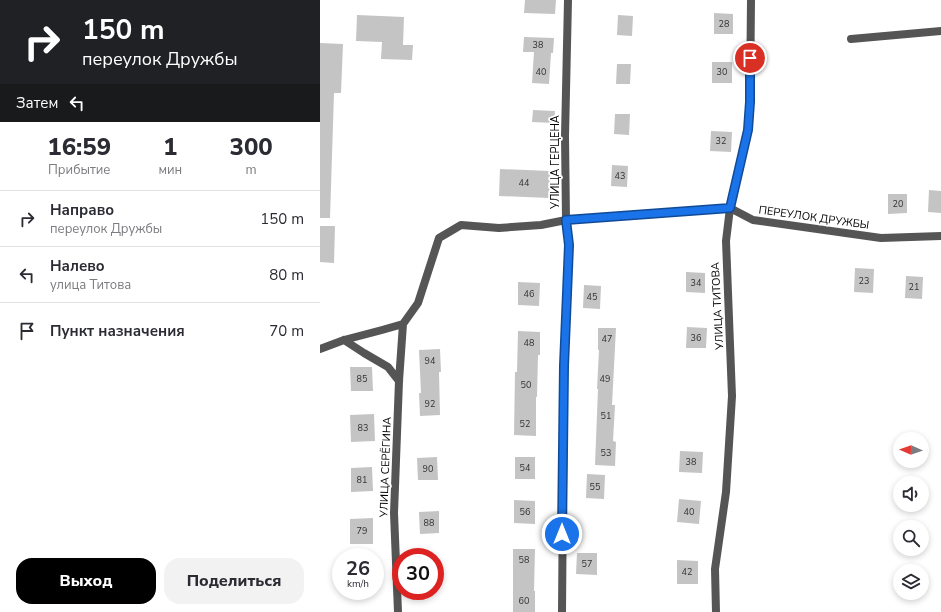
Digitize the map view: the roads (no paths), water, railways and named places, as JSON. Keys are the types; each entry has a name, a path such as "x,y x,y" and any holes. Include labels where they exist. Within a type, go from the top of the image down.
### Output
{"street":[{"name":"УЛИЦА ГЕРЦЕНА","path":"562,612 564,366 569,245 566,220 565,136 568,0"},
{"name":"УЛИЦА ТИТОВА","path":"716,612 715,569 726,492 732,396 726,240 730,208 748,130 750,102 751,0"},
{"path":"851,39 941,31"},
{"path":"320,349 344,340 403,324 418,304 439,238 461,226 499,228 541,225 566,220 730,208"},
{"name":"ПЕРЕУЛОК ДРУЖБЫ","path":"730,208 753,220 881,238 941,236"},
{"name":"УЛИЦА СЕРЁГИНА","path":"398,612 394,513 399,381 403,324"},
{"path":"344,340 388,367 399,381"}]}
